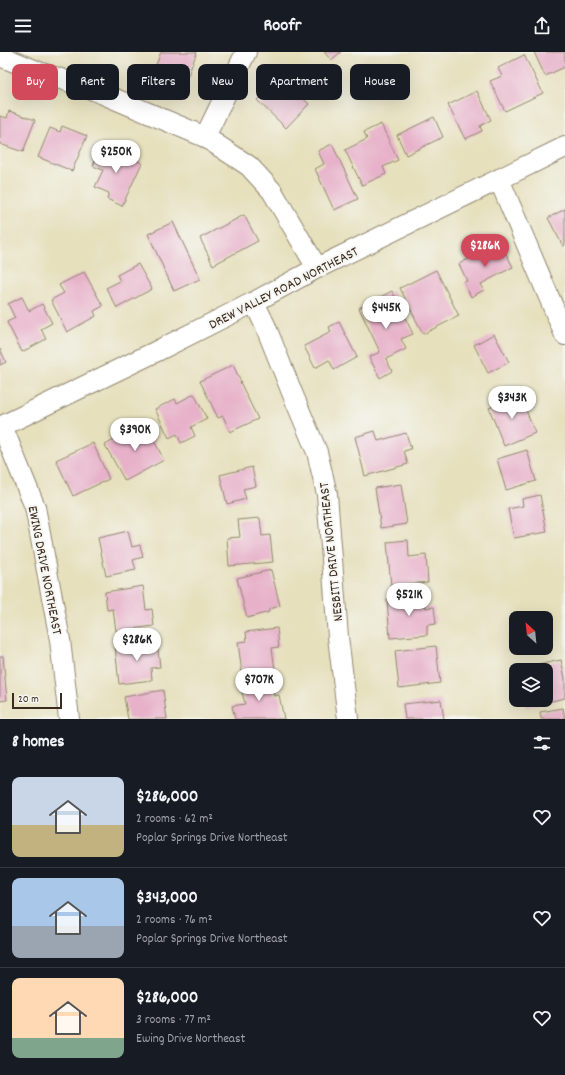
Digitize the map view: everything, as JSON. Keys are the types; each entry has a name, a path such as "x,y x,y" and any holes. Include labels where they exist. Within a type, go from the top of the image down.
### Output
{"street":[{"path":"205,137 246,52"},
{"path":"0,56 39,72 89,88 205,137 248,166 272,191 317,268"},
{"name":"DREW VALLEY ROAD NORTHEAST","path":"1,426 254,302 317,268 565,147"},
{"path":"500,179 565,335"},
{"name":"NESBITT DRIVE NORTHEAST","path":"254,302 265,325 317,452 327,494 338,637 348,719"},
{"name":"EWING DRIVE NORTHEAST","path":"1,426 35,507 60,640 69,719"}],"building":[{"path":"161,52 197,52 190,70 190,64 156,64"},
{"path":"324,52 341,52 331,60"},
{"path":"534,52 565,52 565,67 545,76"},
{"path":"524,55 543,93 505,111 490,81 502,76 498,68"},
{"path":"477,91 491,120 480,126 482,131 465,139 448,105"},
{"path":"257,100 305,100 309,104 286,128"},
{"path":"9,111 35,120 23,152 0,144 0,116 7,118"},
{"path":"434,117 443,137 406,155 397,135"},
{"path":"381,124 398,160 383,167 386,174 362,185 345,150 367,139 364,132"},
{"path":"62,126 87,136 72,171 38,157 50,128 60,132"},
{"path":"332,144 358,199 334,210 315,169 324,164 318,151"},
{"path":"102,145 142,163 122,206 107,199 109,193 95,187 103,170 93,166"},
{"path":"565,209 565,245 563,246 548,218"},
{"path":"244,215 258,241 213,265 200,238"},
{"path":"173,222 200,279 174,291 148,234"},
{"path":"500,242 513,267 481,284 484,290 471,297 464,282 467,281 459,264"},
{"path":"138,264 152,289 117,308 106,288 120,281 117,275"},
{"path":"436,270 459,316 423,334 400,288"},
{"path":"84,272 103,306 94,311 96,316 67,332 51,300 64,293 59,285"},
{"path":"392,291 413,334 401,339 406,349 386,359 392,371 380,378 369,357 380,352 359,308"},
{"path":"22,297 29,311 42,304 52,323 41,329 46,339 22,352 7,322 15,318 8,304"},
{"path":"339,322 357,357 334,370 329,360 315,368 304,346 331,332 329,327"},
{"path":"494,334 509,362 488,373 474,345"},
{"path":"0,349 6,362 0,365"},
{"path":"233,365 258,419 230,432 223,416 218,418 200,381"},
{"path":"194,394 207,419 191,427 195,436 181,443 177,434 169,438 155,409 175,399 177,403"},
{"path":"520,395 535,433 504,446 489,408"},
{"path":"145,423 164,460 125,481 105,445"},
{"path":"375,431 378,441 406,433 411,449 404,451 408,464 365,476 355,437"},
{"path":"93,443 109,479 73,496 56,460"},
{"path":"527,450 536,481 506,490 497,459"},
{"path":"252,467 256,486 243,489 246,499 227,504 220,475"},
{"path":"401,484 407,524 381,528 375,488"},
{"path":"540,495 547,532 514,538 508,509 523,506 522,499"},
{"path":"260,518 262,536 270,535 273,562 229,566 227,538 240,537 238,520"},
{"path":"128,531 132,547 140,545 143,557 133,560 136,570 106,576 98,538"},
{"path":"408,540 409,557 426,555 428,582 391,586 387,542"},
{"path":"271,570 280,606 269,609 269,612 247,618 237,578"},
{"path":"143,586 146,610 152,609 154,626 116,631 113,609 107,610 105,592"},
{"path":"424,596 426,608 434,607 436,624 427,625 427,635 390,638 387,599"},
{"path":"277,628 279,647 272,648 275,670 242,674 238,642 247,641 246,632"},
{"path":"157,641 160,667 151,668 152,680 119,684 115,646"},
{"path":"436,646 440,683 399,688 395,651"},
{"path":"0,656 3,656 7,700 0,701"},
{"path":"561,660 565,678 565,698 553,701 553,663 547,663"},
{"path":"270,677 274,696 279,695 284,719 235,719 232,706 245,704 240,684"},
{"path":"163,690 167,719 128,719 124,697"},
{"path":"441,700 444,719 405,719 403,704"},
{"path":"563,708 565,719 541,719 540,712"}]}
